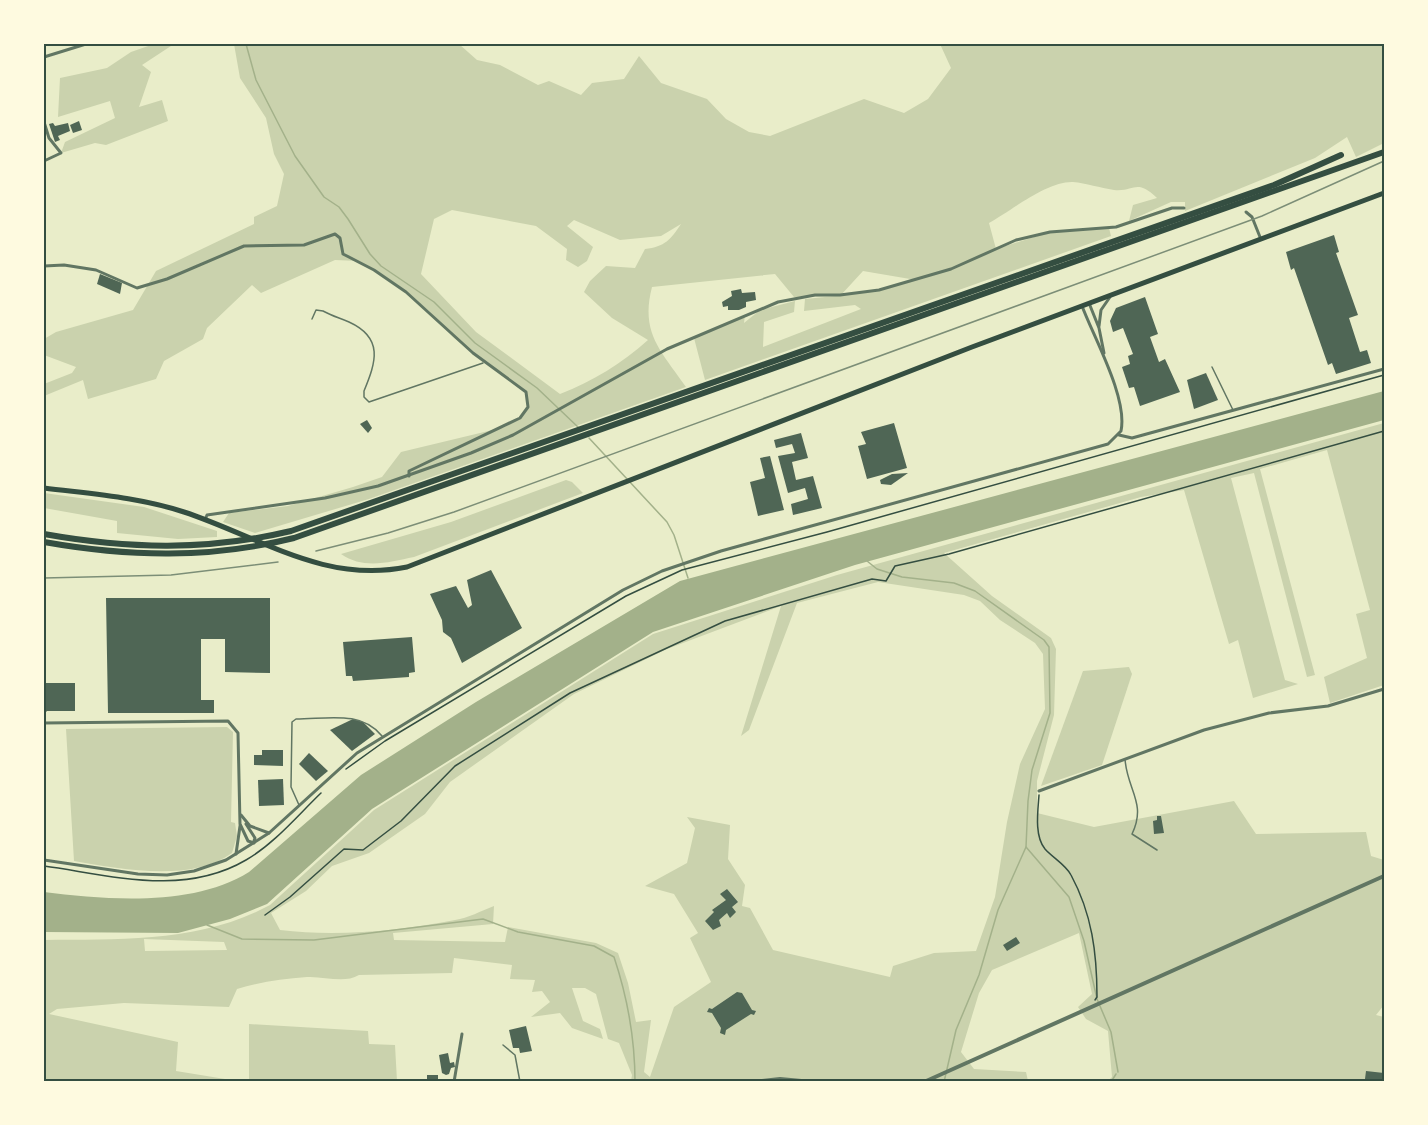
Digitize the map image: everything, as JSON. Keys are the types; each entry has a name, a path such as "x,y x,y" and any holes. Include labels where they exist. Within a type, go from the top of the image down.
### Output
{"highway":[{"path":"44,542 116,553 166,555 229,551 294,538 1198,220 1384,152"},
{"path":"44,534 115,545 166,548 228,544 300,528 1274,185 1341,155"}],"main road":[{"path":"44,488 144,501 205,520 325,567 360,572 407,567 1260,237 1384,193"}],"street":[{"path":"44,57 86,44"},
{"path":"44,124 49,138 61,153 44,161"},
{"path":"205,520 207,515 325,498 409,476 513,435 667,349 768,305 794,297 879,290 951,269 1016,240 1050,232 1116,227 1172,208 1185,208"},
{"path":"1246,212 1252,217 1260,237"},
{"path":"44,266 64,265 96,270 137,288 167,279 244,246 304,245 335,234 340,238 343,254 374,270 406,292 485,362 526,392 528,407 526,413 472,443 414,467 409,471 409,476"},
{"path":"1099,328 1101,310 1112,295"},
{"path":"1089,303 1099,328 1104,358"},
{"path":"44,860 138,874 166,875 194,871 236,854 269,833 340,766 382,736 623,590 687,561 1108,444 1119,435 1122,416 1104,358 1082,306"},
{"path":"1119,435 1132,438 1384,369"},
{"path":"1039,791 1225,724 1269,713 1328,706 1384,689"},
{"path":"44,723 228,722 238,733 240,824 236,854"},
{"path":"240,813 255,838 254,843"},
{"path":"245,822 269,833"},
{"path":"240,824 248,842 254,843"},
{"path":"924,1082 1384,876"},
{"path":"454,1082 462,1034"},
{"path":"754,1082 780,1079 812,1082"}],"lane":[{"path":"312,319 316,310 323,310 362,329 374,343 375,352 364,391 364,397 369,402 485,362"},
{"path":"1212,367 1233,411"},
{"path":"299,805 291,787 292,722 296,719 362,720 373,725 382,736"},
{"path":"1125,759 1128,779 1139,811 1132,834 1157,850"},
{"path":"503,1045 515,1055 519,1082"}],"path":[{"path":"344,771 385,741 626,596 681,570 828,532 1384,375"},
{"path":"265,915 290,897 344,849 363,850 379,839 420,803 455,766 570,693 725,621 872,579 883,581 889,578 895,567 949,554 1384,432"},
{"path":"44,866 137,880 166,881 218,873 248,859 323,790"},
{"path":"1039,791 1037,821 1043,847 1070,872 1090,919 1097,958 1097,999 1091,1002"}],"shaded area":[{"path":"154,44 174,44 142,65 151,72 139,107 162,100 168,121 106,145 95,143 61,153 65,142 115,118 110,101 58,117 60,78 107,68 131,52"},
{"path":"234,44 459,44 477,60 500,65 538,85 549,81 581,95 592,83 624,79 639,56 661,83 707,99 726,119 749,132 770,136 864,99 904,113 928,99 951,68 940,44 1384,44 1384,143 1356,157 1347,137 1315,158 1185,211 1185,202 1171,202 1129,221 1133,205 1157,198 1140,187 1114,190 1073,182 1052,186 989,223 996,249 1050,232 1109,228 1111,236 705,380 694,338 745,315 744,323 760,310 795,301 794,312 764,322 763,347 861,309 855,305 804,311 805,299 835,296 794,297 775,274 652,287 649,317 655,341 686,387 369,499 255,533 223,522 229,513 288,506 382,477 401,452 505,427 520,418 528,407 526,392 454,338 429,311 406,292 359,261 335,260 261,293 252,285 207,328 203,339 164,361 156,379 88,399 83,380 44,396 44,384 72,373 76,367 44,355 44,339 56,332 133,310 156,271 254,224 254,217 277,206 284,174 274,154 266,118 240,78","holes":["452,210 536,226 567,249 566,260 578,267 587,261 593,247 567,226 574,220 620,240 661,236 681,224 667,241 645,249 635,268 606,266 590,281 584,292 612,318 648,340 628,357 606,371 560,394 476,332 421,274 434,219","863,271 916,280 879,290 841,295"]},
{"path":"1384,391 1384,420 855,565 653,632 372,809 267,904 230,919 178,933 44,932 44,892 122,898 176,896 227,883 249,872 361,775 476,702 680,581"},
{"path":"1384,423 1384,685 1330,703 1324,677 1367,658 1356,614 1370,610 1327,450 1260,469 1315,675 1307,677 1254,473 1231,478 1285,680 1298,684 1253,698 1238,640 1229,644 1184,490 1141,497 944,553 992,596 1051,638 1056,649 1054,715 1037,781 1037,813 1094,827 1234,801 1256,834 1366,832 1371,856 1384,860 1384,1005 1376,1015 1384,1017 1384,1081 1108,1081 1112,1077 1108,1031 1086,1019 1078,1007 1092,994 1079,933 992,970 979,993 961,1052 974,1069 1026,1072 1028,1081 631,1081 632,1075 619,1043 608,1039 596,994 585,988 572,988 583,1021 600,1029 603,1039 572,1028 560,1013 531,1017 550,1002 542,991 532,992 535,980 510,979 512,965 454,958 452,973 359,975 347,979 307,977 254,984 237,989 229,1007 124,1003 57,1009 49,1014 178,1042 176,1071 225,1079 225,1081 44,1081 44,940 131,939 188,933 243,917 270,905 374,810 653,634 837,575","holes":["878,582 964,595 980,601 1000,620 1035,643 1043,654 1045,709 1020,764 1007,822 995,897 976,951 934,953 893,966 890,977 773,950 750,908 742,906 745,885 728,859 730,825 687,817 695,828 687,863 645,886 674,894 698,933 690,938 711,982 674,1007 650,1077 644,1072 651,1020 636,1022 628,983 618,953 596,943 508,927 505,942 394,940 393,933 493,924 494,906 460,919 390,930 345,933 280,930 271,913 306,891 332,866 369,853 425,814 450,782 574,694 667,649 781,606 741,736 749,730 797,603","144,939 224,942 227,950 145,951"]},
{"path":"566,480 572,482 583,493 414,557 368,563 350,559 341,554 451,522"},
{"path":"44,493 144,507 217,531 217,537 178,539 117,533 117,521 44,508"},
{"path":"1129,667 1132,674 1102,765 1041,786 1083,671"},
{"path":"227,727 233,732 231,822 235,823 237,836 232,853 197,868 176,871 134,870 74,861 66,729"},
{"path":"249,1024 368,1031 369,1044 395,1045 397,1081 249,1081"}],"building":[{"path":"79,121 82,130 73,133 70,125"},
{"path":"53,123 55,126 68,123 70,131 58,136 60,140 55,142 49,124"},
{"path":"1334,235 1339,252 1336,253 1358,315 1349,318 1360,352 1367,350 1371,363 1336,374 1332,363 1328,365 1294,268 1291,270 1286,252"},
{"path":"100,274 122,283 120,294 97,284"},
{"path":"741,289 742,293 755,292 756,300 746,302 746,307 739,310 728,310 728,306 723,307 722,302 732,296 731,291"},
{"path":"1145,297 1158,334 1150,337 1159,362 1165,359 1180,392 1140,406 1134,387 1129,388 1122,367 1130,364 1128,356 1133,354 1123,328 1113,332 1110,321 1116,308"},
{"path":"1206,373 1218,400 1194,409 1187,380"},
{"path":"367,420 372,428 368,433 360,424"},
{"path":"894,423 907,468 867,479 858,446 866,444 861,432"},
{"path":"801,433 808,458 792,462 796,480 813,476 822,508 793,515 791,504 808,499 805,488 788,493 778,456 795,453 792,444 776,448 774,440"},
{"path":"770,456 784,510 758,516 750,482 765,478 760,458"},
{"path":"908,473 891,485 881,484 880,480 892,474"},
{"path":"491,570 522,628 462,663 451,638 443,632 442,620 430,594 456,586 468,608 472,605 467,580"},
{"path":"106,598 270,598 270,673 225,672 225,639 201,639 201,700 214,700 214,713 108,713"},
{"path":"412,637 415,672 409,673 409,677 353,681 352,676 346,676 343,642"},
{"path":"44,683 75,683 75,711 47,711 44,714"},
{"path":"353,719 363,722 375,734 352,751 330,730"},
{"path":"262,750 283,750 283,766 254,765 254,755 262,755"},
{"path":"309,753 328,771 316,781 299,764"},
{"path":"283,779 284,805 259,806 258,780"},
{"path":"1157,816 1161,816 1164,833 1154,834 1153,821 1157,820"},
{"path":"727,889 738,902 732,907 736,912 730,918 727,913 719,920 721,926 713,930 705,921 714,912 712,910 726,900 720,894"},
{"path":"1016,937 1020,943 1007,951 1003,945"},
{"path":"737,992 742,993 752,1010 756,1011 754,1015 751,1014 726,1030 725,1035 720,1033 721,1028 712,1013 707,1012 709,1008 712,1009"},
{"path":"526,1026 532,1051 520,1053 519,1048 513,1048 509,1030"},
{"path":"448,1053 450,1063 454,1062 455,1067 451,1068 449,1074 446,1075 442,1073 439,1055"},
{"path":"1366,1071 1384,1073 1384,1082 1365,1079"},
{"path":"427,1075 438,1075 438,1082 427,1082"}],"waterway":[{"path":"246,44 256,80 295,156 324,197 339,207 370,254 381,266 434,302 475,343 537,388 579,428"},
{"path":"589,438 667,522 674,535 688,578"},
{"path":"867,561 877,569 902,577 954,583 975,591 1044,640 1049,647 1050,713 1032,770 1026,847 998,910 979,975 956,1030 944,1082"},
{"path":"1026,847 1069,897 1084,941 1097,999 1111,1032 1118,1072"},
{"path":"207,925 242,939 314,940 483,919 518,932 594,946 614,957 619,973 632,1034 635,1082"},
{"path":"1111,1082 1116,1074"}],"railway":[{"path":"316,551 388,533 454,512 1262,216 1384,161"},
{"path":"44,578 171,575 278,562"}]}
